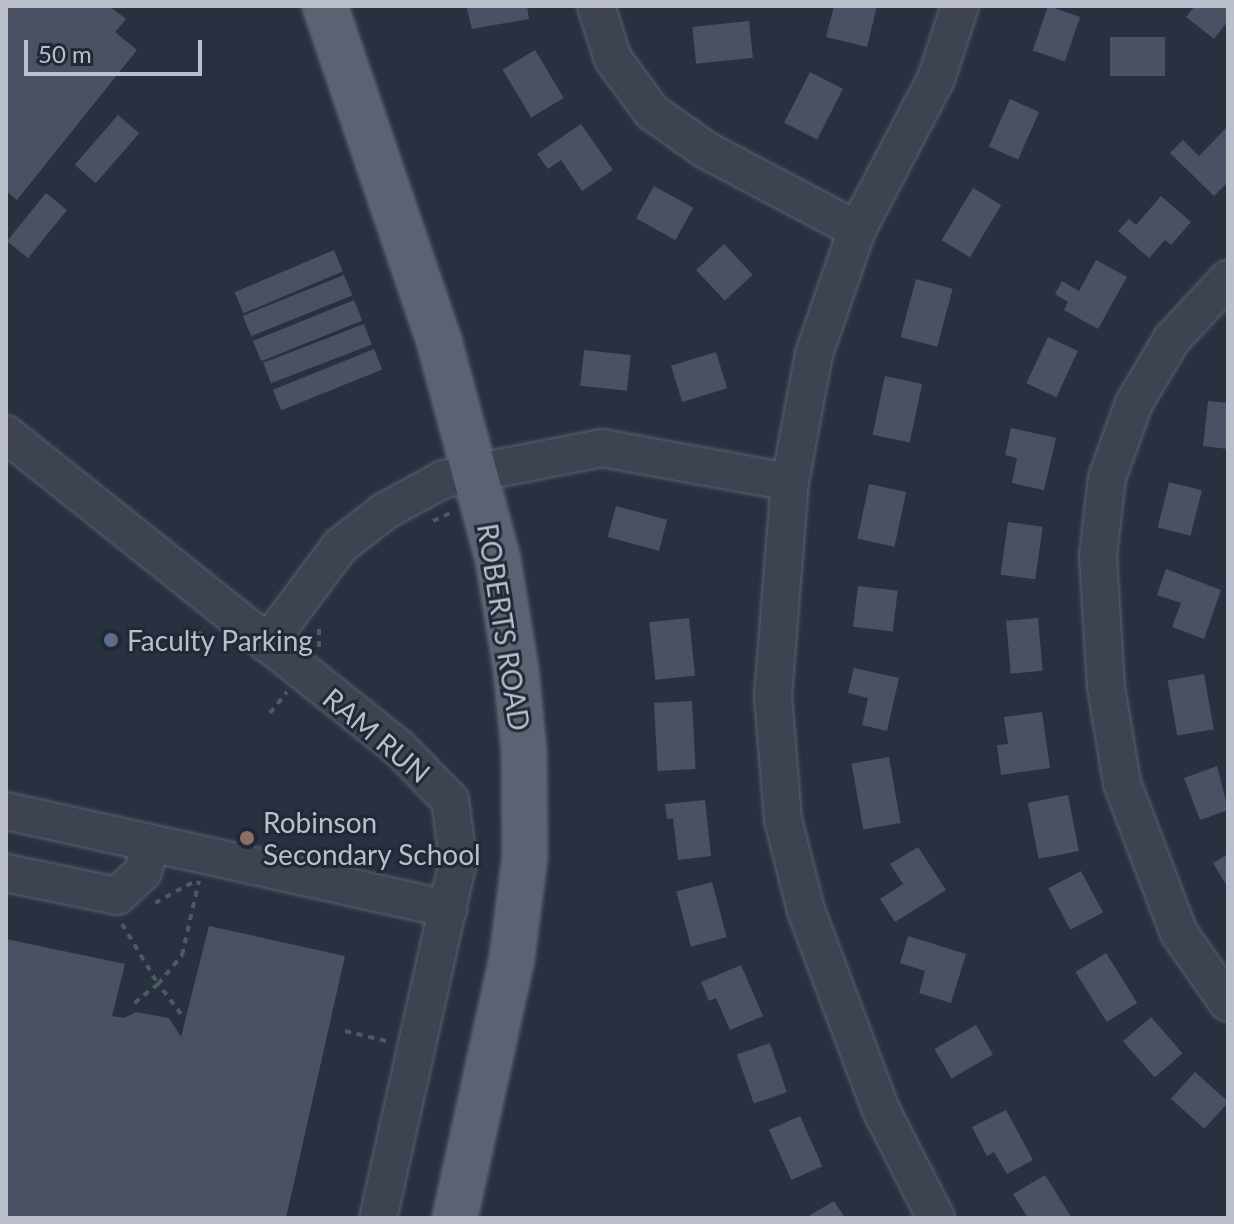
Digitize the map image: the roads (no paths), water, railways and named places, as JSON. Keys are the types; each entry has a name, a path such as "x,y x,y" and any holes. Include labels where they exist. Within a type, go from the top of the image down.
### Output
{"main road":[{"name":"ROBERTS ROAD","path":"325,6 439,341 478,486 516,670 524,751 525,856 512,958 455,1218"}],"street":[{"path":"596,6 625,81 670,127 857,230"},
{"path":"936,1218 881,1110 841,1013 783,820 773,696 790,482 814,354 857,230 936,79 960,6"},
{"path":"1228,279 1172,339 1134,403 1107,478 1098,556 1106,687 1122,783 1179,933 1228,1003"},
{"name":"RAM RUN","path":"6,434 399,748 450,800 460,850 378,1218"},
{"path":"267,644 340,546 385,511 444,479 478,486 602,448 790,482"},
{"path":"6,811 448,909"},
{"path":"6,873 117,896 143,872 150,843"}],"place":[{"name":"Faculty Parking","path":"111,640"},
{"name":"Robinson Secondary School","path":"247,838"}]}
